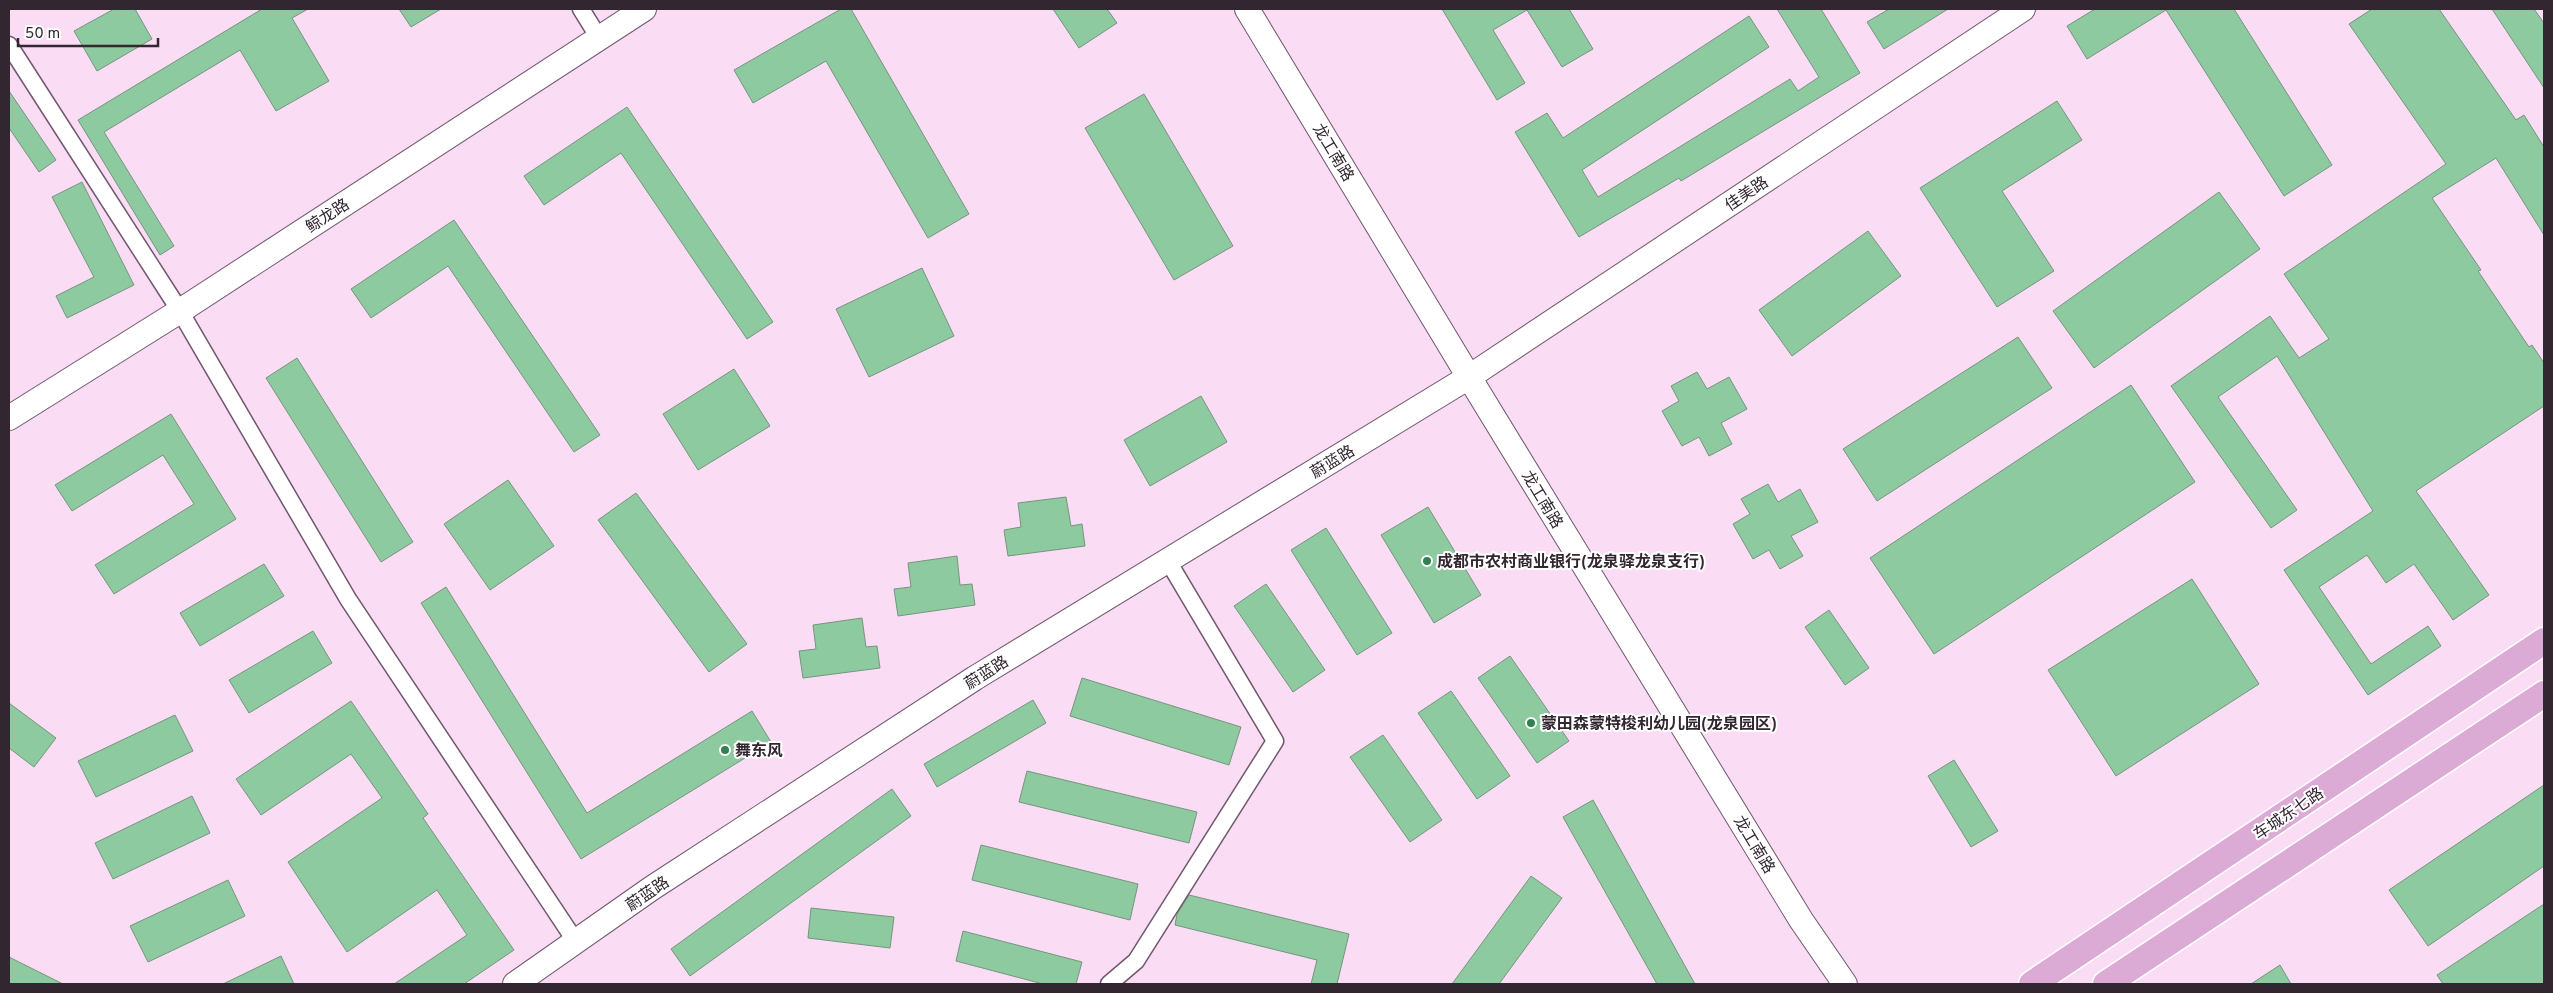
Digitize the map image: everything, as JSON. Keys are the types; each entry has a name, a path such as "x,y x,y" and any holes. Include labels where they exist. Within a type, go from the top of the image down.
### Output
{"main road":[{"name":"车城东七路","path":"2032,984 2544,642"},
{"path":"2106,984 2544,694"}],"street":[{"path":"581,9 599,38"},
{"name":"鲸龙路","path":"9,418 180,311 644,9"},
{"name":"龙工南路","path":"1248,9 1469,377 1796,911 1845,984"},
{"name":"佳美路","path":"1469,377 2023,9"},
{"path":"9,45 180,311 348,598 576,942"},
{"name":"蔚蓝路","path":"515,984 652,888 974,678 1469,377"},
{"path":"1109,984 1136,961 1275,741 1168,561"}],"building":[{"path":"114,9 135,9 152,39 97,71 74,31"},
{"path":"262,9 308,9 292,18 329,81 276,111 240,50 104,132 174,246 160,255 78,120"},
{"path":"399,9 441,9 411,27"},
{"path":"841,9 851,9 969,214 928,238 826,61 753,103 734,70"},
{"path":"1053,9 1107,9 1117,23 1079,48"},
{"path":"1442,9 1569,9 1593,49 1562,67 1527,10 1493,30 1525,83 1497,100"},
{"path":"1777,9 1821,9 1860,73 1681,181 1679,178 1579,237 1515,132 1547,113 1563,138 1749,16 1769,47 1582,170 1598,197 1790,79 1798,91 1819,77"},
{"path":"1889,9 1948,9 1884,49 1867,22"},
{"path":"2095,9 2234,9 2332,165 2284,196 2166,10 2087,59 2067,26"},
{"path":"2372,9 2439,9 2516,120 2524,115 2544,147 2544,235 2496,158 2432,198 2481,270 2478,271 2529,347 2532,345 2544,363 2544,406 2416,491 2489,595 2453,620 2414,564 2386,583 2367,555 2319,587 2371,664 2428,626 2441,646 2368,695 2284,570 2373,511 2277,356 2218,397 2297,510 2271,528 2171,386 2270,316 2299,358 2329,339 2284,274 2446,164 2349,24"},
{"path":"2492,9 2534,9 2544,23 2544,88"},
{"path":"9,91 56,160 39,172 9,128"},
{"path":"1144,94 1233,246 1174,280 1085,128"},
{"path":"2057,101 2082,140 2002,191 2054,271 1997,307 1920,188"},
{"path":"627,107 773,322 747,339 621,153 544,205 524,176"},
{"path":"82,182 134,285 67,318 56,296 94,277 52,197"},
{"path":"2219,192 2260,249 2094,368 2053,311"},
{"path":"454,220 600,435 574,452 448,266 371,318 351,289"},
{"path":"1868,231 1901,276 1792,356 1759,310"},
{"path":"922,268 954,336 869,377 836,309"},
{"path":"2018,337 2052,388 1877,501 1843,449"},
{"path":"297,358 413,542 381,562 266,378"},
{"path":"734,369 770,426 698,470 663,414"},
{"path":"1697,372 1707,389 1729,377 1747,409 1721,423 1732,444 1709,456 1699,437 1682,446 1662,411 1679,401 1671,386"},
{"path":"2131,385 2195,482 1934,654 1870,558"},
{"path":"1201,396 1227,442 1150,486 1124,440"},
{"path":"171,414 236,519 114,594 95,565 194,504 163,455 72,511 55,485"},
{"path":"508,480 554,546 490,590 444,524"},
{"path":"1768,484 1778,502 1800,489 1818,522 1791,536 1803,556 1780,569 1769,550 1753,559 1733,524 1750,514 1741,499"},
{"path":"636,493 747,644 709,672 598,520"},
{"path":"1066,497 1071,526 1082,524 1085,546 1008,556 1004,530 1021,527 1018,503"},
{"path":"1428,507 1481,595 1434,623 1381,535"},
{"path":"1326,528 1392,633 1357,655 1291,550"},
{"path":"957,556 960,585 972,584 975,605 898,616 894,589 911,587 908,563"},
{"path":"264,564 284,596 200,646 180,613"},
{"path":"2192,579 2259,684 2116,776 2048,670"},
{"path":"1266,584 1325,670 1293,692 1234,606"},
{"path":"446,587 587,813 752,711 771,742 581,859 421,603"},
{"path":"1829,610 1869,668 1845,685 1805,627"},
{"path":"862,618 866,647 877,646 880,668 803,678 799,651 816,649 813,625"},
{"path":"313,631 332,663 249,713 229,680"},
{"path":"1510,656 1569,741 1537,763 1478,678"},
{"path":"1082,678 1241,727 1229,765 1070,716"},
{"path":"1451,691 1510,776 1477,799 1418,713"},
{"path":"1033,700 1046,723 937,787 924,764"},
{"path":"351,701 428,814 423,818 514,950 464,984 394,984 467,935 437,890 347,952 288,862 382,798 351,754 261,815 236,779"},
{"path":"9,703 56,738 34,767 9,748"},
{"path":"175,715 193,751 96,797 78,761"},
{"path":"1383,735 1442,820 1410,842 1350,757"},
{"path":"1954,760 1998,831 1971,847 1928,776"},
{"path":"1027,771 1197,812 1189,843 1019,802"},
{"path":"2544,785 2544,866 2428,946 2389,890"},
{"path":"892,789 911,816 690,976 671,949"},
{"path":"192,796 210,833 113,879 95,843"},
{"path":"1593,800 1695,984 1657,984 1563,817"},
{"path":"981,845 1138,884 1130,920 972,880"},
{"path":"1531,876 1562,898 1499,984 1452,984"},
{"path":"228,880 245,916 148,962 130,926"},
{"path":"1189,895 1349,934 1337,984 1311,984 1317,960 1175,925 1177,914"},
{"path":"2544,904 2544,984 2443,984 2437,975"},
{"path":"811,908 894,917 890,948 808,938"},
{"path":"963,931 1082,962 1076,984 1043,984 956,961"},
{"path":"281,956 294,984 223,984"},
{"path":"9,957 63,984 9,984"},
{"path":"2280,965 2291,984 2251,984"}],"place":[{"name":"成都市农村商业银行(龙泉驿龙泉支行)","path":"1427,561"},
{"name":"蒙田森蒙特梭利幼儿园(龙泉园区)","path":"1531,723"},
{"name":"舞东风","path":"725,750"}]}
